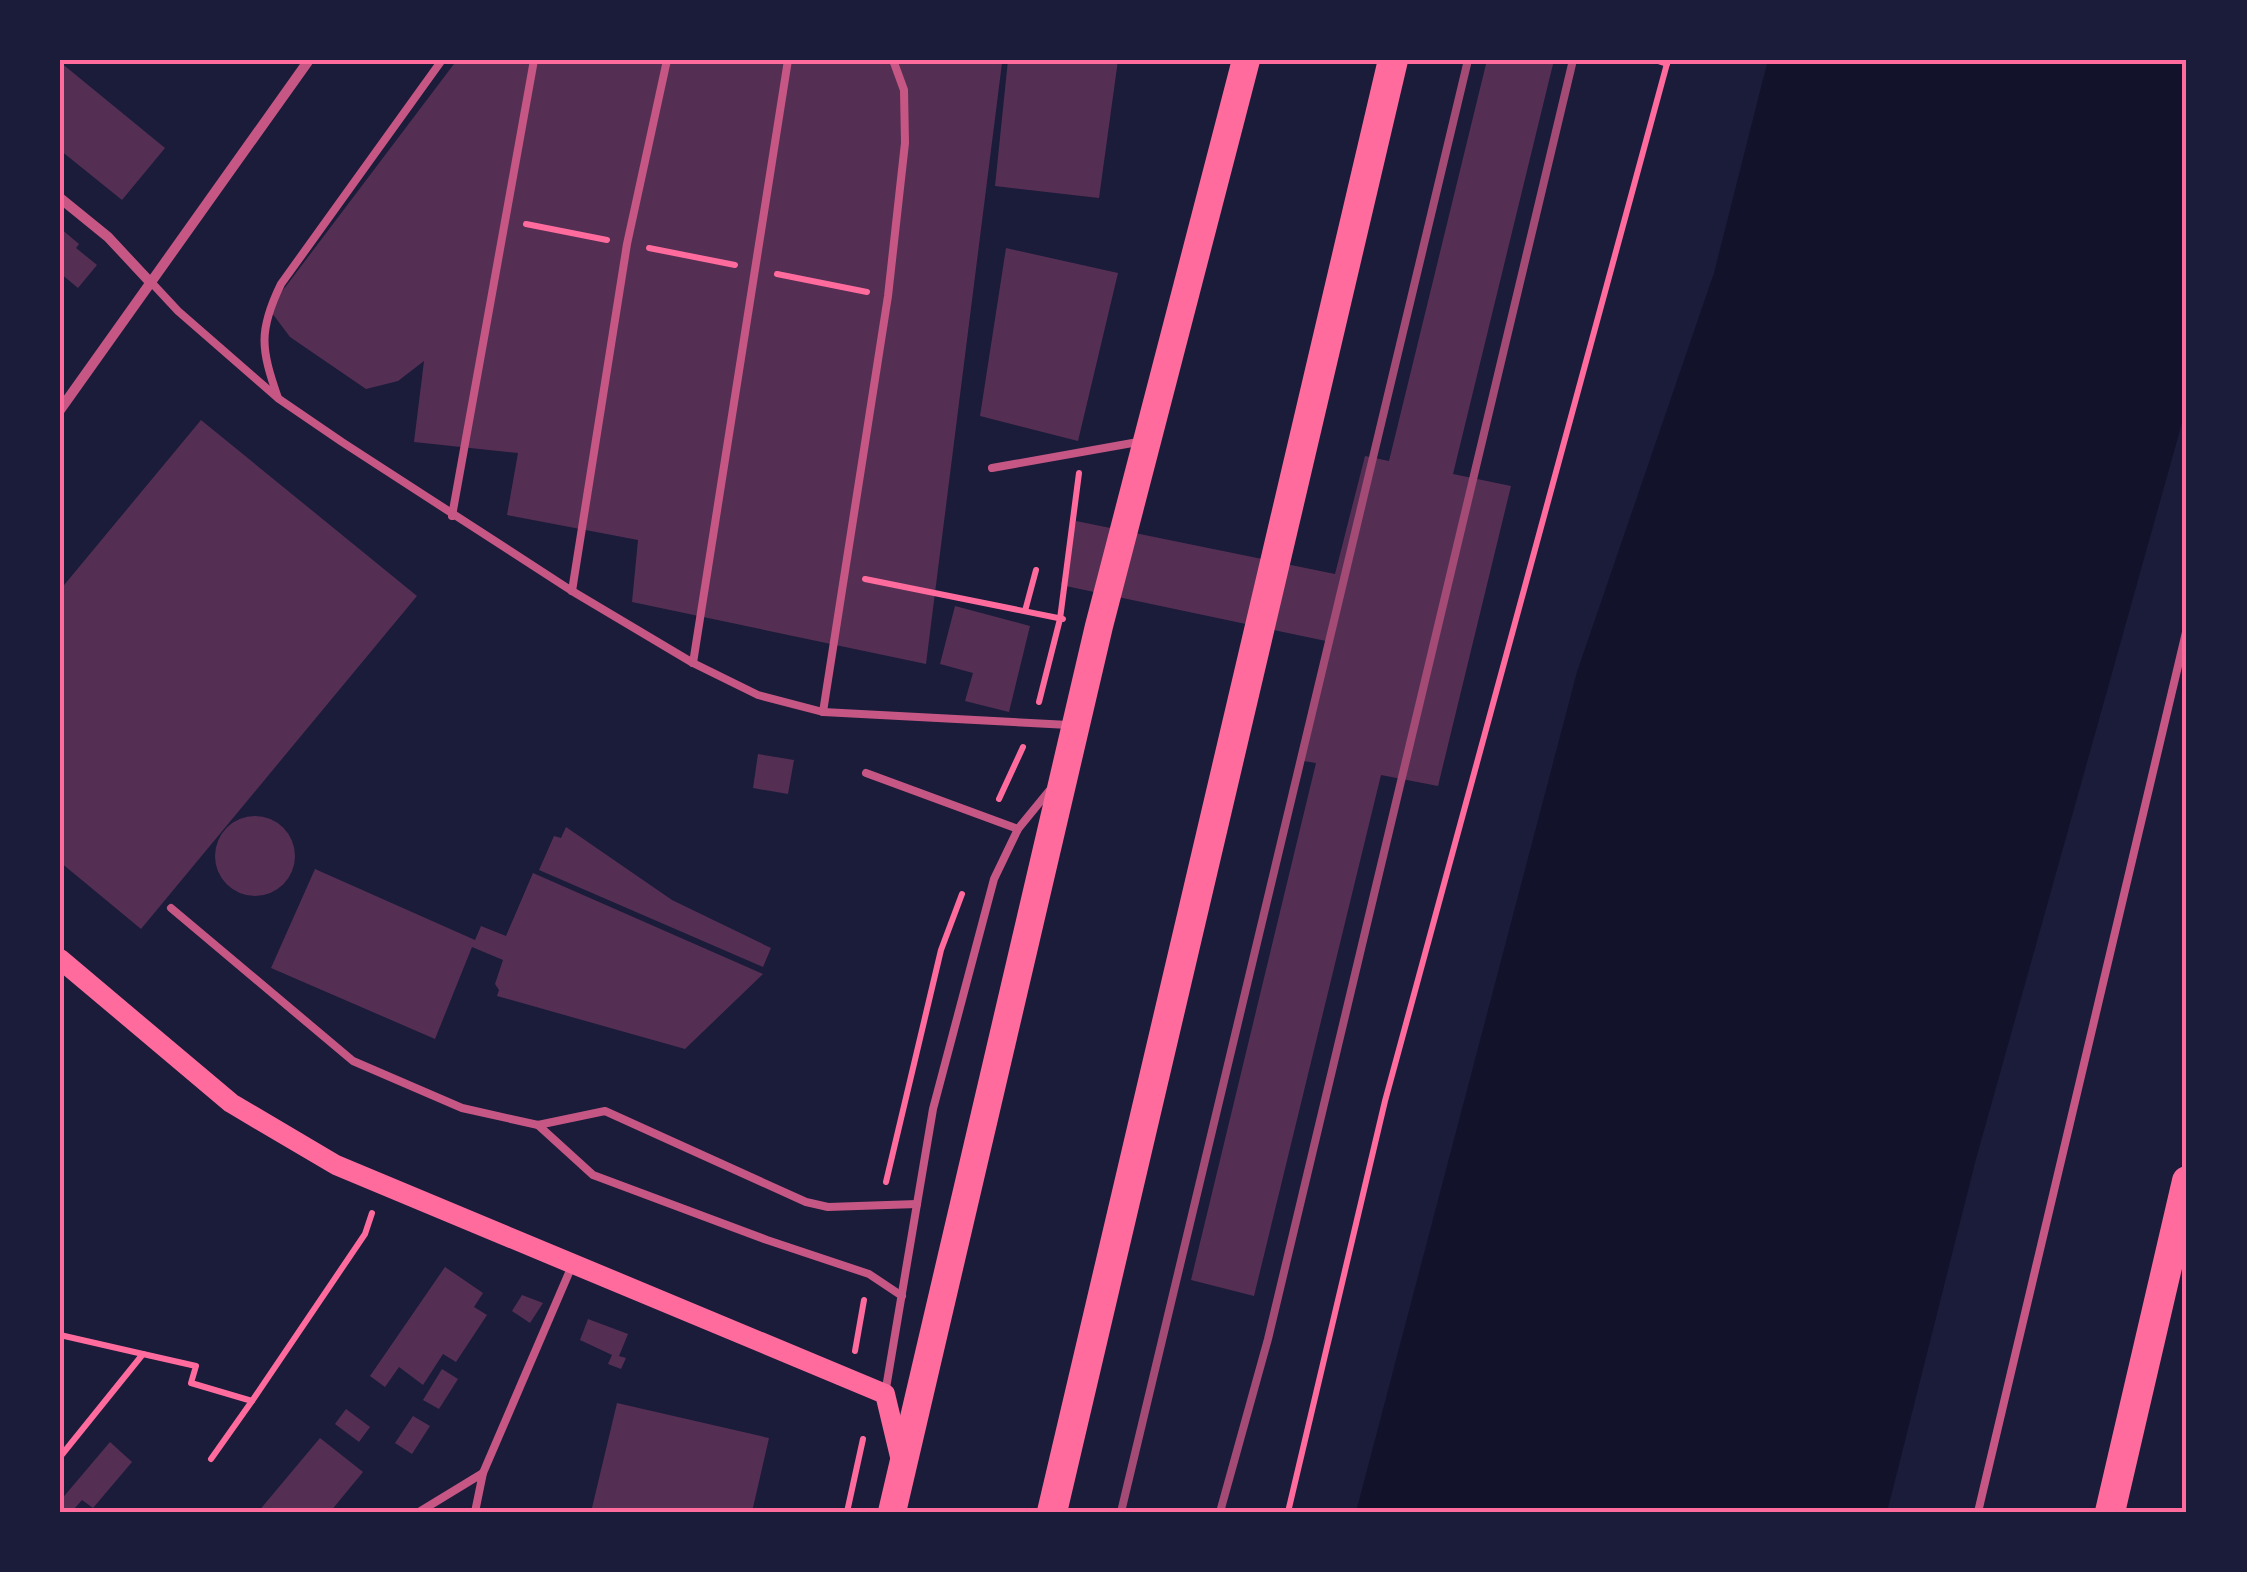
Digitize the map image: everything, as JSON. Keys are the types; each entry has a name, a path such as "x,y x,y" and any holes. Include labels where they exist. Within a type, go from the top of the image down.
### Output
{"highway":[{"path":"892,1512 1099,626 1246,60"},
{"path":"1052,1512 1393,60"},
{"path":"2110,1512 2187,1181"}],"main road":[{"path":"60,959 231,1103 322,1158 885,1394 902,1465"}],"street":[{"path":"60,410 309,60"},
{"path":"60,198 108,237 150,282"}],"lane":[{"path":"279,399 263,340 266,314 280,284 442,60"},
{"path":"452,516 534,60"},
{"path":"572,592 627,244 667,60"},
{"path":"692,663 788,60"},
{"path":"823,712 888,296 905,143 904,90 893,60"},
{"path":"150,282 178,312 279,399 572,592 692,663 758,695 823,712 1078,725"},
{"path":"992,468 1148,441"},
{"path":"1978,1512 2187,628"},
{"path":"885,1394 933,1109 994,878 1018,829 1068,768"},
{"path":"866,773 1018,829"},
{"path":"171,908 354,1062 462,1108 538,1126 604,1111 806,1202 828,1207 917,1204"},
{"path":"538,1126 593,1175 869,1274 902,1296"},
{"path":"475,1512 484,1473 573,1264"},
{"path":"418,1512 484,1473"}],"path":[{"path":"1288,1512 1385,1101 1668,62 1655,60"},
{"path":"506,220 888,296"},
{"path":"846,575 1025,611 1036,570"},
{"path":"211,1458 365,1234 382,1186"},
{"path":"60,1334 196,1366 191,1383 252,1401"},
{"path":"60,1458 142,1354"}],"shaded area":[{"path":"1768,60 2187,60 2187,405 1976,1159 1887,1512 1356,1512 1577,672 1714,273"}],"building":[{"path":"457,60 1002,63 926,664 632,602 638,540 507,515 518,453 414,442 424,361 398,381 366,389 290,337 272,313 277,298"},
{"path":"1008,60 1118,60 1099,198 995,186"},
{"path":"1487,60 1554,60 1453,474 1511,486 1438,786 1381,775 1254,1296 1191,1280 1316,763 1297,760 1326,641 1061,585 1076,521 1335,574 1365,456 1389,461"},
{"path":"60,62 165,148 122,200 60,150"},
{"path":"60,228 97,265 78,288 60,273"},
{"path":"1006,248 1118,273 1078,441 980,416"},
{"path":"201,420 417,596 141,929 60,862 60,590"},
{"path":"955,606 1030,626 1009,712 965,701 973,673 940,664"},
{"path":"758,754 794,760 788,794 753,788"},
{"path":"255,816 270,819 283,828 292,841 292,871 283,884 270,893 255,896 240,893 227,884 218,871 215,856 218,841 227,828 240,819"},
{"path":"566,827 672,900 771,948 763,967 539,870 554,836 561,838"},
{"path":"315,869 475,940 481,926 506,936 533,873 763,974 685,1049 497,996 495,984 503,960 472,947 435,1039 271,968"},
{"path":"445,1267 483,1293 474,1307 487,1315 456,1362 443,1354 423,1385 399,1367 385,1387 370,1376"},
{"path":"522,1295 543,1303 530,1323 512,1311"},
{"path":"588,1319 628,1334 619,1356 626,1358 621,1369 608,1364 612,1355 580,1340"},
{"path":"442,1369 458,1379 439,1409 423,1400"},
{"path":"617,1403 769,1438 752,1512 591,1512"},
{"path":"346,1409 370,1427 359,1442 335,1424"},
{"path":"413,1416 430,1426 412,1454 395,1443"},
{"path":"320,1438 363,1472 330,1512 258,1512"},
{"path":"110,1442 132,1462 93,1508 82,1500 75,1508 79,1512 60,1512 60,1501"}],"railway":[{"path":"1121,1512 1468,60"},
{"path":"1220,1512 1268,1339 1573,60"}]}
